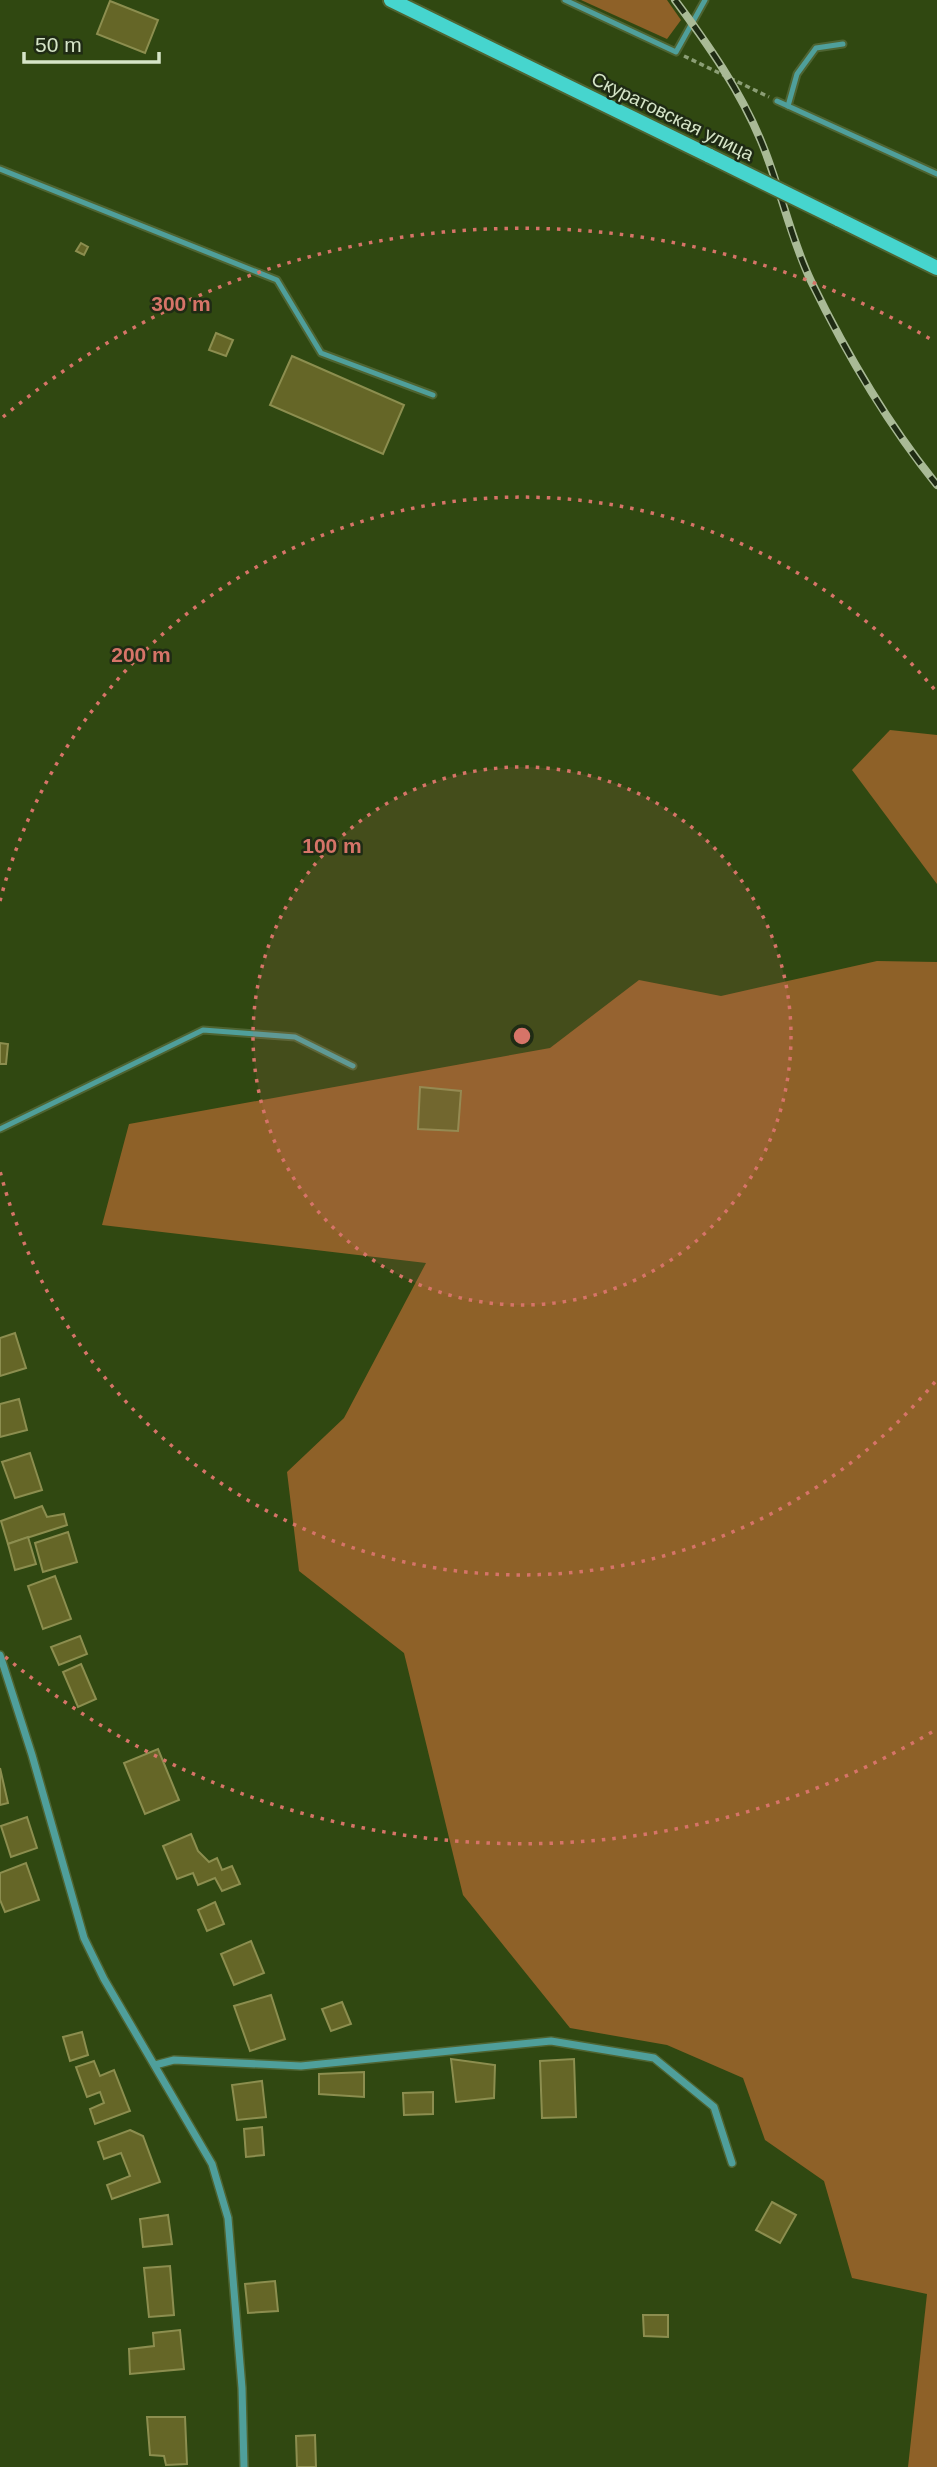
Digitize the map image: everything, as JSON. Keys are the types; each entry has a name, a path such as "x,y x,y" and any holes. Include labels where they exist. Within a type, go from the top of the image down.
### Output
{"street":[{"name":"Скуратовская улица","path":"391,0 937,268"},
{"path":"0,1655 32,1755 84,1938 104,1979 212,2164 228,2218 242,2388 244,2467"},
{"path":"155,2065 174,2060 302,2066 551,2041 641,2056 654,2059 714,2107 732,2163"}],"lane":[{"path":"565,0 676,52 705,0"},
{"path":"788,106 797,74 816,48 843,44"},
{"path":"777,101 937,174"},
{"path":"0,169 277,280 321,353 433,395"},
{"path":"0,1129 203,1030 295,1037 353,1066"}],"path":[{"path":"676,52 777,101"}],"shaded area":[{"path":"581,0 667,0 681,20 667,39"},
{"path":"890,730 937,735 937,884 852,770"},
{"path":"877,961 937,962 937,2467 908,2467 927,2294 852,2278 824,2181 765,2140 743,2078 667,2045 570,2028 463,1895 404,1653 299,1571 287,1472 344,1418 426,1263 102,1225 129,1124 550,1048 639,980 721,996"}],"building":[{"path":"110,1 158,20 145,53 97,34"},
{"path":"81,243 88,247 84,255 76,251"},
{"path":"216,333 233,340 226,356 209,350"},
{"path":"292,356 404,405 383,454 270,405"},
{"path":"0,1043 8,1044 6,1064 0,1064"},
{"path":"420,1087 461,1091 458,1131 418,1129"},
{"path":"15,1333 26,1368 0,1376 0,1338"},
{"path":"19,1399 27,1430 0,1437 0,1404"},
{"path":"30,1453 42,1490 15,1498 2,1462"},
{"path":"42,1506 47,1517 64,1514 67,1525 8,1544 1,1521"},
{"path":"68,1532 77,1562 43,1572 35,1543"},
{"path":"28,1537 36,1564 15,1570 8,1544"},
{"path":"55,1576 71,1619 43,1629 28,1586"},
{"path":"80,1636 87,1654 59,1665 51,1647"},
{"path":"81,1664 96,1699 78,1707 63,1672"},
{"path":"158,1749 179,1800 145,1814 124,1763"},
{"path":"0,1768 8,1803 0,1805"},
{"path":"27,1817 37,1848 11,1857 1,1826"},
{"path":"191,1834 198,1851 209,1862 217,1858 222,1870 232,1866 240,1884 222,1891 215,1878 198,1885 193,1873 177,1879 163,1846"},
{"path":"26,1863 39,1900 5,1912 0,1900 0,1873"},
{"path":"215,1902 224,1924 207,1931 198,1910"},
{"path":"251,1941 264,1973 234,1985 221,1954"},
{"path":"271,1995 285,2039 250,2051 234,2006"},
{"path":"342,2002 351,2024 331,2031 322,2009"},
{"path":"82,2032 88,2055 70,2061 63,2037"},
{"path":"451,2059 495,2065 494,2098 456,2102"},
{"path":"574,2059 576,2117 542,2118 540,2061"},
{"path":"94,2061 100,2076 114,2070 130,2111 95,2124 90,2109 104,2103 100,2092 87,2097 76,2067"},
{"path":"364,2072 364,2097 319,2094 319,2074"},
{"path":"262,2081 266,2117 237,2120 232,2085"},
{"path":"433,2092 433,2114 404,2115 403,2093"},
{"path":"262,2127 264,2155 246,2157 244,2129"},
{"path":"130,2130 143,2136 160,2182 112,2199 107,2185 130,2176 121,2153 104,2159 98,2142"},
{"path":"772,2202 796,2215 780,2243 756,2230"},
{"path":"168,2215 172,2244 143,2247 140,2219"},
{"path":"170,2266 174,2315 149,2317 144,2268"},
{"path":"275,2281 278,2311 248,2313 245,2284"},
{"path":"643,2315 668,2315 668,2337 644,2336"},
{"path":"180,2330 184,2369 130,2374 129,2349 154,2346 153,2333"},
{"path":"147,2417 185,2417 187,2464 166,2465 164,2456 150,2455"},
{"path":"315,2435 316,2467 297,2467 296,2436"}],"railway":[{"path":"675,0 722,68 753,122 804,264 838,335 884,412 937,485"}]}
